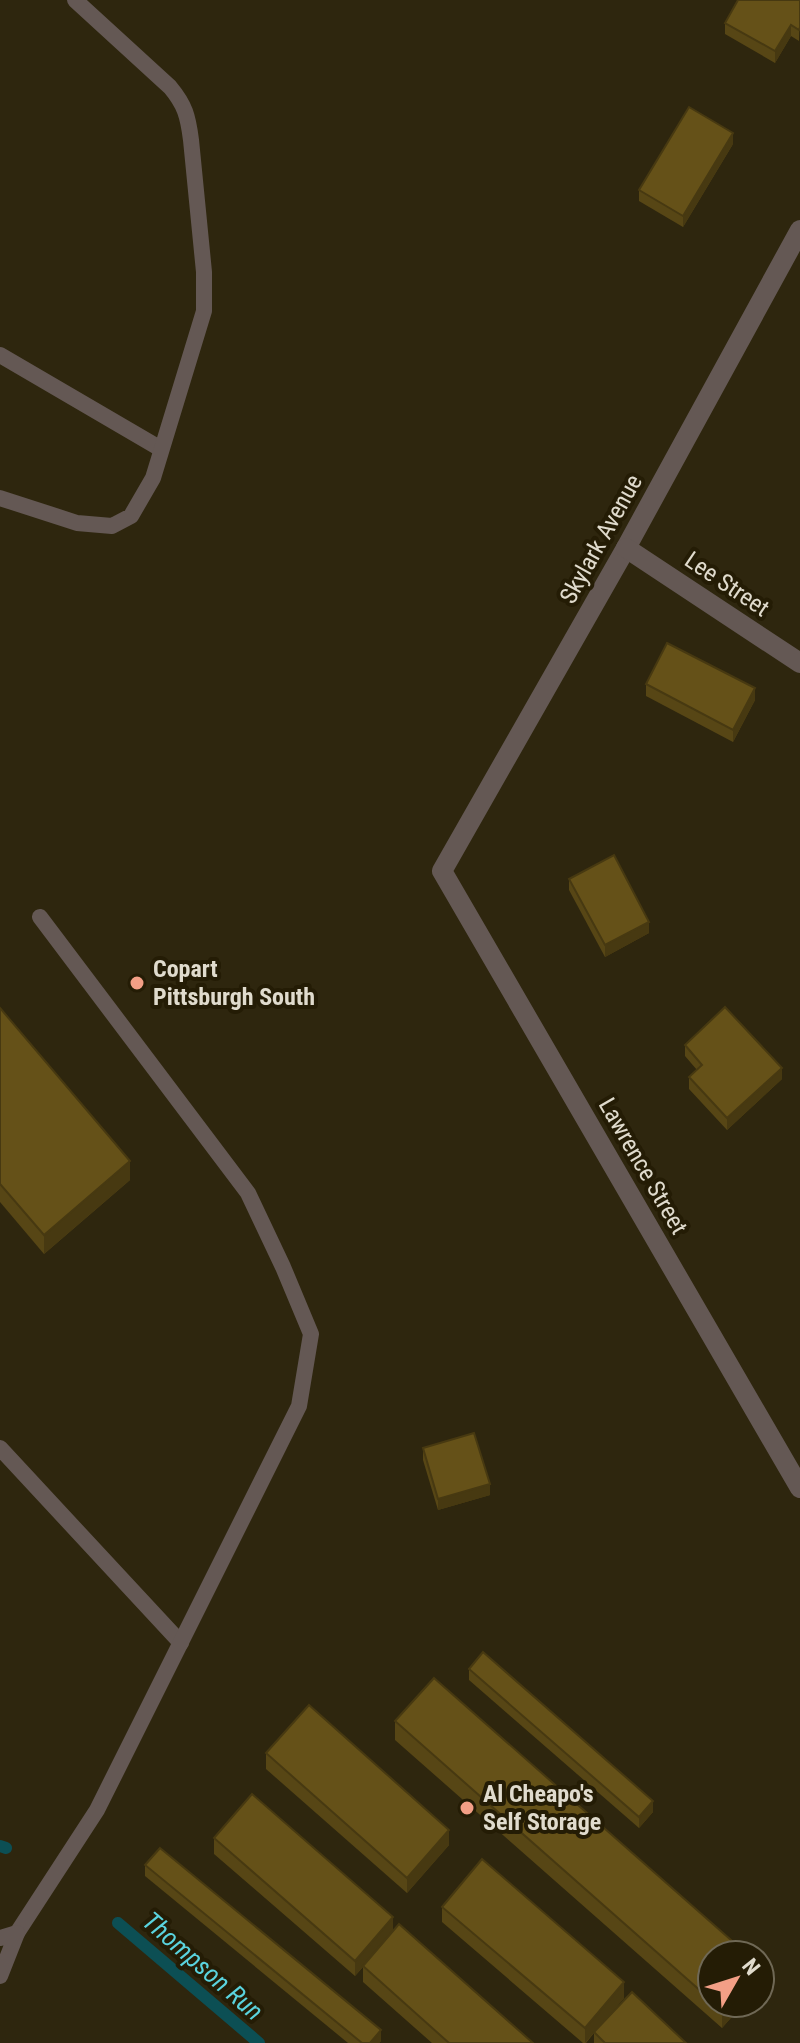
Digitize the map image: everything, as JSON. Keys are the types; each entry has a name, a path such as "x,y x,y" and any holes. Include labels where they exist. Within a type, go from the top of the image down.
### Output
{"street":[{"name":"Skylark Avenue","path":"442,871 626,548 800,230"},
{"name":"Lee Street","path":"626,548 800,663"},
{"name":"Lawrence Street","path":"442,871 800,1488"}],"lane":[{"path":"0,498 77,523 112,526 131,516 153,478 204,311 204,272 189,119 182,102 170,87 75,0"},
{"path":"0,355 161,449"},
{"path":"0,1976 17,1933 97,1810 299,1406 311,1334 248,1193 40,917"},
{"path":"0,1448 181,1643"},
{"path":"0,1938 17,1933"}],"building":[{"path":"738,0 800,0 799,30 791,25 775,51 725,23"},
{"path":"689,107 733,133 683,216 639,190"},
{"path":"667,643 755,688 733,730 646,684"},
{"path":"614,855 649,922 605,945 569,879"},
{"path":"725,1007 782,1068 727,1118 689,1077 702,1065 685,1045"},
{"path":"0,1008 130,1161 44,1235 0,1184"},
{"path":"474,1433 490,1484 438,1499 423,1448"},
{"path":"483,1652 653,1801 639,1817 469,1669"},
{"path":"434,1678 730,1939 696,1939 696,1987 395,1721"},
{"path":"309,1705 449,1830 407,1878 266,1753"},
{"path":"252,1794 393,1917 355,1961 214,1838"},
{"path":"160,1848 381,2030 370,2043 362,2043 145,1865"},
{"path":"482,1859 624,1982 585,2028 442,1907"},
{"path":"399,1924 533,2043 449,2043 363,1966"},
{"path":"632,1992 686,2043 605,2043 594,2032"}],"waterway":[{"name":"Thompson Run","path":"0,1846 6,1848"},
{"name":"Thompson Run","path":"118,1923 259,2043"}],"place":[{"name":"Copart Pittsburgh South","path":"137,983"},
{"name":"Al Cheapo's Self Storage","path":"467,1808"}]}
